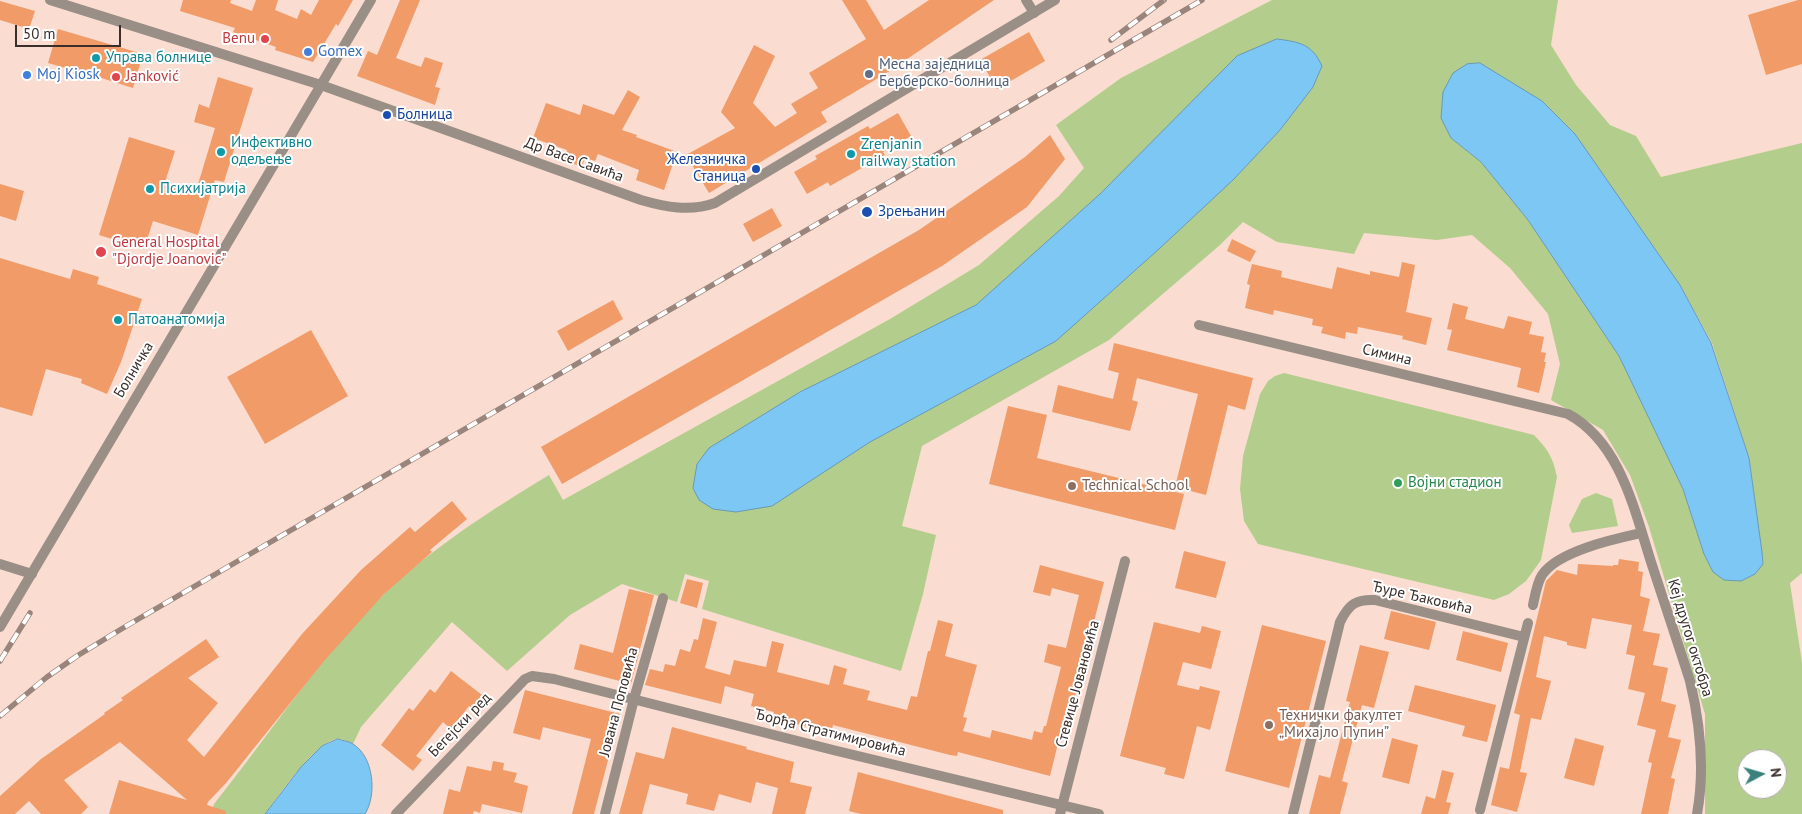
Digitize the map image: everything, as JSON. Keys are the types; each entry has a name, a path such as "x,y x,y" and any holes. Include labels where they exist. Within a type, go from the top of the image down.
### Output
{"street":[{"name":"Др Васе Савића","path":"50,0 321,85 641,200 673,207 698,207 715,203 1055,0"},
{"name":"Болничка","path":"0,627 371,0"},
{"path":"1026,0 1034,13"},
{"name":"Симина","path":"1199,325 1568,414"},
{"name":"Кеј другог октобра","path":"1568,414 1585,425 1596,437 1610,456 1626,486 1690,680 1696,703 1700,743 1700,788 1696,814"},
{"path":"1533,605 1540,577 1548,568 1579,550 1608,540 1641,533"},
{"name":"Стевице Јовановића","path":"1061,809 1125,561"},
{"path":"0,564 32,574"},
{"name":"Јована Поповића","path":"606,814 634,699 663,598"},
{"name":"Ђуре Ђаковића","path":"1293,814 1340,622 1344,614 1355,602 1362,599 1376,600 1524,637"},
{"path":"1480,810 1528,623"},
{"name":"Бегејски ред","path":"396,814 525,679 532,676 554,679"},
{"name":"Ђорђа Стратимировића","path":"554,679 1061,809 1099,814"}],"green space":[{"path":"1272,0 1558,0 1551,45 1576,85 1610,125 1636,136 1661,177 1802,143 1802,573 1790,583 1802,663 1802,814 1705,814 1705,714 1649,527 1630,475 1603,430 1551,400 1560,364 1548,314 1510,268 1472,235 1437,240 1364,233 1354,254 1277,242 1243,222 1220,245 1109,340 922,446 902,526 936,535 923,594 901,671 702,609 709,581 685,574 677,602 622,584 570,615 507,671 452,622 361,727 353,744 338,739 329,742 319,749 298,770 265,814 211,814 214,804 316,670 383,595 422,561 484,516 549,475 563,500 890,319 979,265 1059,196 1084,168 1056,125 1121,78","holes":["1451,138 1680,285 1712,343 1749,458 1763,564 1713,572 1704,554 1683,489 1619,356 1528,220 1481,162"]},
{"name":"Војни стадион","path":"1284,373 1534,435 1549,454 1557,477 1541,560 1526,581 1509,594 1494,600 1258,544 1244,521 1240,489 1243,456 1260,394 1268,381"},
{"path":"1596,493 1612,499 1618,526 1572,533 1569,525 1582,499"}],"water":[{"path":"1277,39 1299,43 1314,53 1322,66 1313,87 1280,130 1233,180 1056,341 870,442 772,506 736,512 713,509 699,500 693,488 697,464 709,448 800,392 976,305 1100,194 1237,56"},
{"path":"1480,63 1542,101 1575,134 1680,285 1711,343 1749,458 1763,564 1755,574 1741,581 1724,580 1713,572 1704,554 1683,489 1619,356 1528,220 1481,162 1451,138 1441,118 1443,92 1453,73 1467,64"},
{"path":"338,739 351,743 360,750 369,767 372,787 369,806 365,814 265,814 301,767 322,746"}],"building":[{"path":"183,0 231,0 230,3 252,11 256,0 278,0 275,10 297,19 301,9 311,15 319,0 353,0 313,62 275,50 276,47 233,32 235,28 180,11"},
{"path":"400,0 420,0 396,58 421,67 425,57 443,63 435,87 440,88 435,105 357,76 368,51 377,55"},
{"path":"842,0 866,0 884,30 929,0 994,0 885,74 821,112 827,122 709,193 686,155 735,128 721,112 754,45 775,56 753,103 775,127 797,113 791,104 818,88 809,73 866,39"},
{"path":"1802,0 1802,64 1766,75 1748,15"},
{"path":"0,1 35,11 29,29 0,20"},
{"name":"Управа болнице","path":"58,29 143,54 133,88 48,63"},
{"path":"1029,32 1045,61 997,89 980,60"},
{"name":"Психијатрија","path":"218,77 253,88 224,182 215,180 198,235 153,221 144,249 99,235 129,137 175,151 165,182 196,191 215,128 194,122 199,104 209,108"},
{"path":"628,90 640,97 622,130 677,152 664,190 636,180 639,170 598,154 595,161 585,158 582,167 564,160 567,150 533,138 546,103 580,115 583,104 614,115"},
{"name":"Zrenjanin railway station","path":"898,113 911,136 883,152 885,155 830,186 828,182 807,194 794,172 817,159 815,156 868,126 870,129"},
{"path":"1050,135 1065,159 1027,207 942,266 562,484 541,447 919,230 1025,157"},
{"path":"0,184 24,191 16,221 0,216"},
{"path":"772,208 782,226 753,242 743,224"},
{"path":"1232,239 1256,251 1250,262 1227,251"},
{"path":"0,258 70,279 73,269 99,277 97,284 142,299 121,362 107,394 81,383 82,379 46,369 32,416 0,407"},
{"path":"1402,262 1415,265 1406,312 1432,318 1426,345 1402,339 1403,336 1358,327 1357,334 1346,332 1345,339 1321,333 1323,327 1312,325 1313,319 1274,310 1273,315 1245,308 1250,285 1247,284 1252,264 1282,271 1281,277 1332,289 1337,267 1370,275 1370,271 1399,277"},
{"path":"613,300 623,319 568,351 557,331"},
{"path":"1453,303 1468,307 1465,319 1504,329 1508,316 1532,322 1529,334 1544,337 1541,352 1546,353 1544,362 1546,362 1539,393 1517,387 1521,368 1447,350 1452,330 1447,329"},
{"path":"311,330 348,396 265,444 227,377"},
{"path":"1114,343 1253,378 1245,410 1228,405 1206,495 1175,487 1198,394 1137,378 1132,400 1138,402 1130,431 1052,412 1058,385 1113,399 1119,373 1108,370"},
{"path":"1008,406 1047,415 1037,458 1184,494 1175,530 989,484"},
{"path":"452,501 467,519 430,550 432,552 383,595 325,660 226,783 208,802 207,805 226,811 226,814 109,814 119,780 187,800 120,742 64,780 88,807 81,814 41,814 29,801 15,814 0,814 0,796 41,759 105,714 123,700 121,698 206,639 219,657 188,678 218,703 187,740 204,757 302,634 361,570 410,527 415,532"},
{"path":"1184,551 1226,562 1216,598 1175,588"},
{"path":"1619,559 1639,562 1638,571 1643,572 1640,596 1650,599 1643,631 1660,634 1653,665 1668,668 1661,701 1676,705 1668,737 1681,740 1671,778 1675,779 1668,814 1641,814 1652,763 1648,762 1656,730 1637,725 1645,693 1628,689 1635,656 1626,654 1632,625 1592,618 1586,649 1567,645 1567,642 1544,636 1536,677 1551,681 1541,720 1531,718 1520,772 1527,773 1517,812 1491,805 1500,767 1509,769 1520,715 1514,713 1546,581 1557,570 1577,575 1578,564 1613,566 1618,565"},
{"path":"1040,565 1104,582 1067,728 1062,727 1050,776 958,752 957,756 950,755 833,725 831,733 773,718 774,712 751,706 754,694 725,686 721,704 645,685 650,669 663,672 665,664 675,666 680,649 690,652 694,639 698,640 703,618 717,622 705,668 730,675 734,660 766,667 772,641 784,644 777,672 829,685 834,665 847,669 843,684 870,691 867,700 907,710 911,696 917,697 938,620 953,624 945,656 977,665 963,717 967,718 963,731 990,738 992,730 1032,740 1034,731 1042,733 1044,726 1046,726 1061,667 1044,662 1048,644 1066,648 1079,595 1052,588 1050,596 1033,592"},
{"path":"687,579 703,583 697,608 680,603"},
{"path":"629,589 654,595 631,684 574,669 580,644 613,653"},
{"path":"1391,611 1436,622 1429,650 1384,639"},
{"path":"1154,622 1200,633 1202,626 1221,631 1211,669 1183,662 1177,685 1199,690 1200,686 1220,691 1210,730 1197,726 1184,779 1164,774 1166,768 1120,756"},
{"name":"Технички факултет „Михајло Пупин”","path":"1262,625 1326,641 1289,788 1225,771"},
{"path":"1463,631 1508,643 1501,672 1456,660"},
{"path":"1360,645 1389,652 1374,708 1362,705 1342,781 1348,783 1340,814 1309,814 1319,775 1330,778 1350,702 1346,701"},
{"path":"451,671 482,695 472,708 469,706 451,729 443,722 416,756 422,760 413,771 381,745 409,708 413,711 430,689 435,693"},
{"path":"1415,685 1496,705 1487,742 1462,736 1465,726 1408,711"},
{"path":"525,690 620,714 594,814 572,814 591,739 543,727 540,740 513,733"},
{"path":"672,727 794,762 790,782 812,787 805,814 772,814 778,788 756,782 751,803 719,794 714,811 686,804 688,794 650,784 642,814 619,814 636,752 664,759"},
{"path":"1392,738 1418,745 1409,784 1382,777"},
{"path":"1575,738 1604,746 1594,786 1564,778"},
{"path":"493,761 504,763 503,770 517,773 514,782 528,786 522,813 482,804 480,813 474,811 473,814 443,814 449,789 460,792 467,766 491,771"},
{"path":"1442,770 1454,773 1446,802 1451,803 1448,814 1421,814 1426,796 1435,799"},
{"path":"858,772 1003,810 1003,814 861,814 849,811"}],"railway":[{"path":"1111,40 1164,0"},
{"path":"0,716 47,677 128,625 1202,0"},
{"path":"0,661 30,613"}],"place":[{"name":"Benu","path":"265,39"},
{"name":"Gomex","path":"308,52"},
{"name":"Управа болнице","path":"96,58"},
{"name":"Месна заједница Берберско-болница","path":"869,74"},
{"name":"Moj Kiosk","path":"27,75"},
{"name":"Janković","path":"116,77"},
{"name":"Болница","path":"387,115"},
{"name":"Инфективно одељење","path":"221,152"},
{"name":"Zrenjanin railway station","path":"851,154"},
{"name":"Железничка Станица","path":"756,169"},
{"name":"Психијатрија","path":"150,189"},
{"name":"Зрењанин","path":"867,212"},
{"name":"General Hospital \"Djordje Joanovic\"","path":"101,252"},
{"name":"Патоанатомија","path":"118,320"},
{"name":"Војни стадион","path":"1398,483"},
{"name":"Technical School","path":"1072,486"},
{"name":"Технички факултет „Михајло Пупин”","path":"1269,725"}]}
